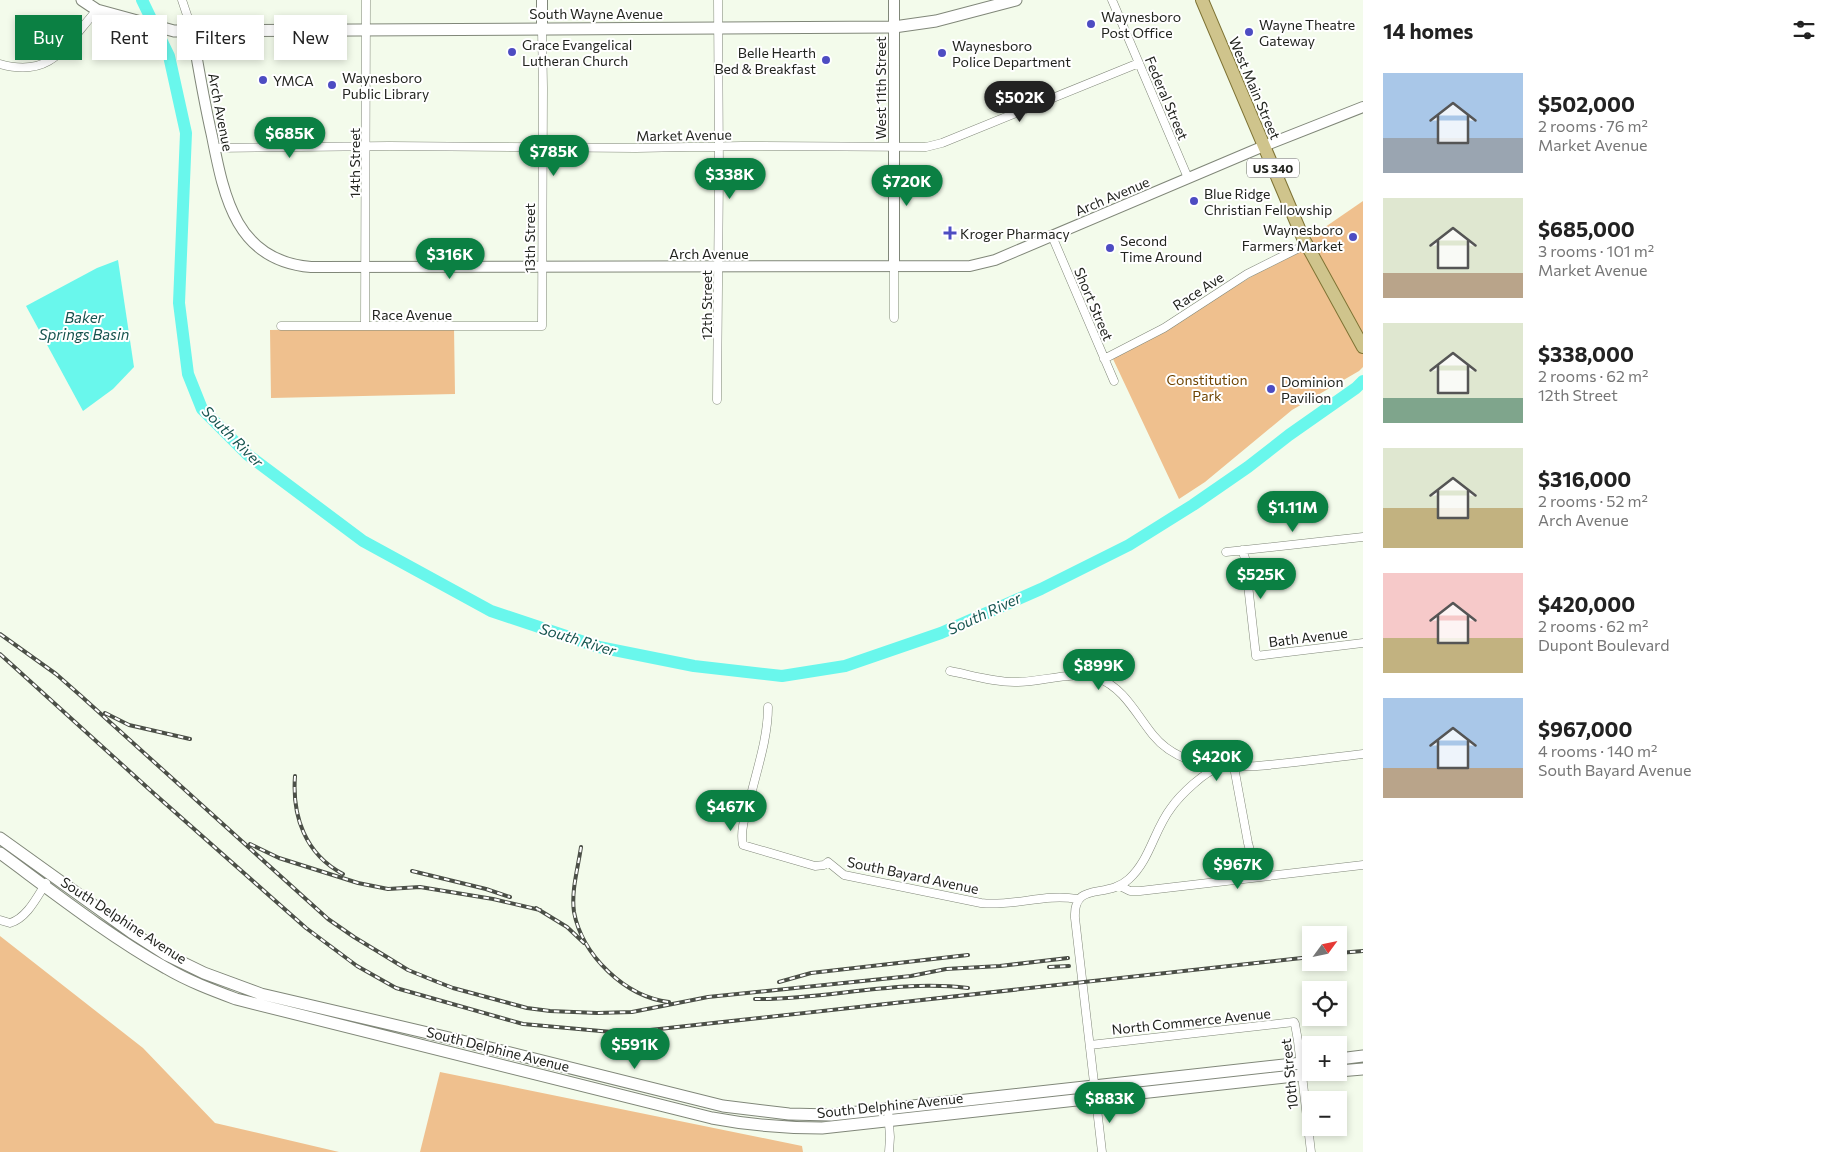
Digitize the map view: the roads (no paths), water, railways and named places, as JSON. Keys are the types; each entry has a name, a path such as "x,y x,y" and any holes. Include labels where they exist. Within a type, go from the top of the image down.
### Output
{"main road":[{"name":"South Wayne Avenue","path":"82,0 97,10 122,18 177,30"},
{"name":"South Wayne Avenue","path":"264,30 894,27 936,20 1016,0"},
{"name":"West Main Street","path":"1202,0 1307,244 1363,347"},
{"name":"South Delphine Avenue","path":"0,838 96,923 166,968 206,988 236,999 712,1118 766,1126 822,1128 1302,1076"},
{"name":"South Delphine Avenue","path":"0,853 48,880 167,955 204,973 261,994 723,1106 789,1114 831,1115 1302,1062"},
{"path":"1347,1058 1363,1056"},
{"path":"1347,1070 1363,1069"}],"street":[{"path":"182,0 187,15"},
{"name":"14th Street","path":"366,0 366,326"},
{"name":"13th Street","path":"542,0 542,326"},
{"name":"12th Street","path":"717,400 718,0"},
{"name":"West 11th Street","path":"894,0 894,267"},
{"name":"Federal Street","path":"1112,0 1188,178"},
{"path":"0,64 22,68 46,63 62,52 97,10"},
{"name":"Arch Avenue","path":"198,60 214,148 224,191 232,212 243,230 263,252 278,260 298,266 894,267 970,266 984,264 1264,146 1363,107"},
{"name":"Market Avenue","path":"214,148 926,147 942,143 1138,63"},
{"name":"Short Street","path":"1052,236 1114,382"},
{"name":"Race Ave","path":"1104,359 1164,328 1247,274 1307,244"},
{"path":"894,267 894,318"},
{"name":"Race Avenue","path":"281,326 542,326"},
{"path":"1226,552 1363,537"},
{"name":"Bath Avenue","path":"1242,550 1245,558 1256,656 1363,643"},
{"path":"950,671 1016,682 1078,676 1097,678 1121,693 1153,735 1164,746 1194,763 1234,767 1363,754"},
{"name":"South Bayard Avenue","path":"768,707 763,746 745,816 743,845 816,866 824,865 828,862 844,876 994,904 1056,896 1077,899 1085,894 1106,891 1120,886 1130,891 1140,891 1363,865"},
{"path":"1120,886 1138,868 1150,849 1164,819 1180,797 1198,780 1220,767"},
{"path":"1234,767 1248,843 1257,876"},
{"path":"0,920 10,923 20,918 48,880"},
{"path":"1077,899 1075,903 1075,918 1102,1152"},
{"name":"North Commerce Avenue","path":"1090,1045 1291,1022 1295,1024"},
{"name":"10th Street","path":"1295,1024 1302,1048"},
{"name":"10th Street","path":"1303,1081 1311,1152"},
{"path":"888,1110 889,1152"}],"water":[{"name":"Baker Springs Basin","path":"118,260 134,367 113,389 83,411 26,306 97,268"}],"waterway":[{"name":"South River","path":"142,0 169,56 186,133 179,303 188,374 202,409 248,455 363,541 491,611 599,647 694,666 782,676 845,666 941,633 1041,589 1129,545 1193,505 1248,467 1363,381"}],"railway":[{"path":"0,634 56,674 328,919 408,970 453,988 527,1008 597,1013 632,1012 708,997 911,976 946,969 1000,966 1068,958"},
{"path":"0,654 306,928 357,966 396,988 523,1024 623,1033 1302,958"},
{"path":"105,713 129,725 190,739"},
{"path":"295,776 296,805 299,819 310,845 330,866 343,874"},
{"path":"250,844 279,858 358,883 388,889 420,887 493,899 540,910"},
{"path":"581,847 573,904 579,928 586,944 596,958 622,983 637,992 669,1002"},
{"path":"412,871 486,889 510,897"},
{"path":"536,908 567,927 584,943"},
{"path":"1348,952 1363,951"},
{"path":"779,982 811,973 968,955"},
{"path":"1049,967 1069,966"},
{"path":"755,999 914,986 968,988"}],"place":[{"name":"Waynesboro Post Office","path":"1091,24"},
{"name":"Wayne Theatre Gateway","path":"1249,32"},
{"name":"Grace Evangelical Lutheran Church","path":"512,52"},
{"name":"Waynesboro Police Department","path":"942,53"},
{"name":"Belle Hearth Bed & Breakfast","path":"826,60"},
{"name":"YMCA","path":"263,80"},
{"name":"Waynesboro Public Library","path":"332,85"},
{"name":"Blue Ridge Christian Fellowship","path":"1194,201"},
{"name":"Kroger Pharmacy","path":"950,233"},
{"name":"Waynesboro Farmers Market","path":"1353,237"},
{"name":"Second Time Around","path":"1110,248"},
{"name":"Dominion Pavilion","path":"1271,389"}],"park label":[{"name":"Constitution Park","path":"1207,388"}]}
